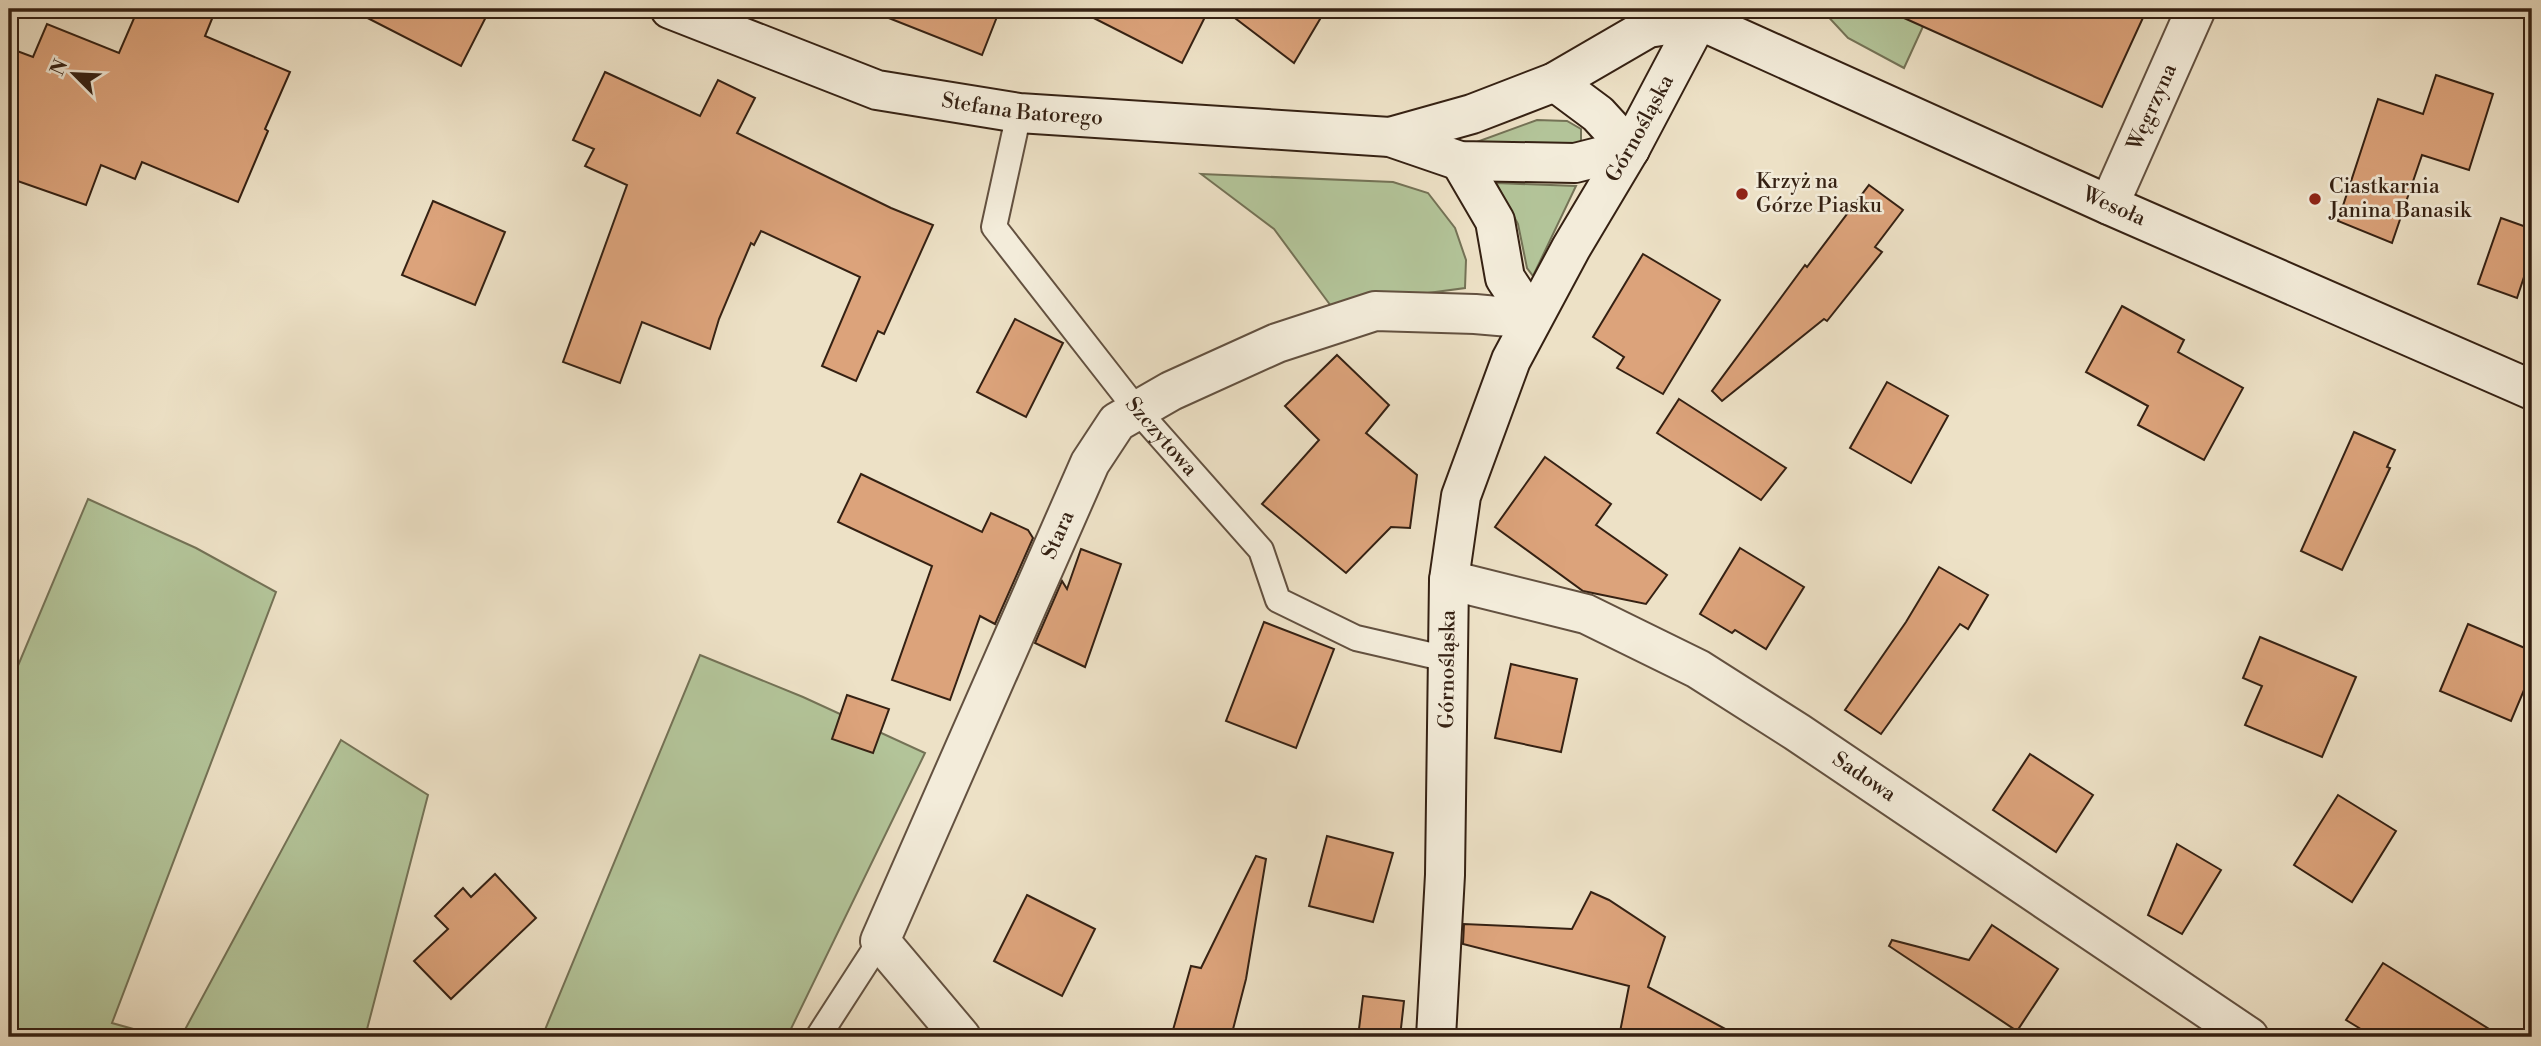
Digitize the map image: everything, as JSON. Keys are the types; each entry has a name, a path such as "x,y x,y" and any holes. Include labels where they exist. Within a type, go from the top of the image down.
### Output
{"street":[{"name":"Stefana Batorego","path":"670,9 877,90 1019,113 1390,136 1460,161 1575,163 1630,149"},
{"name":"Węgrzyna","path":"2109,205 2196,9"},
{"name":"Stefana Batorego","path":"1390,136 1472,114 1555,82 1648,28 1701,14"},
{"name":"Wesoła","path":"1701,14 2109,205 2532,390"},
{"name":"Górnośląska","path":"1436,1037 1445,876 1449,580 1461,496 1510,360 1630,149 1701,14"},
{"path":"1555,82 1598,114 1630,149"},
{"path":"1460,161 1495,221 1504,278 1532,318"},
{"name":"Stara","path":"880,941 1090,463 1117,422 1171,391 1278,343 1375,311 1532,318"},
{"name":"Sadowa","path":"1449,580 1586,614 1698,669 1797,732 2249,1037"},
{"path":"880,941 961,1037"}],"lane":[{"name":"Szczytowa","path":"1019,113 994,226 1137,411 1261,550 1279,600 1356,638 1447,659"},
{"path":"818,1037 880,941"}],"green space":[{"path":"1821,9 1931,9 1904,68 1848,38"},
{"path":"1537,120 1567,121 1581,129 1581,143 1562,151 1474,143"},
{"path":"1201,174 1393,182 1428,193 1455,228 1466,260 1465,288 1331,306 1274,229"},
{"path":"1496,183 1576,186 1533,276 1527,268 1518,224"},
{"path":"88,499 196,548 276,592 112,1023 162,1037 9,1037 9,687"},
{"path":"700,655 803,697 925,753 787,1037 542,1037"},
{"path":"341,740 428,795 365,1037 181,1037"}],"building":[{"path":"138,9 216,9 205,36 290,72 238,202 142,162 135,179 101,165 86,205 9,178 9,48 33,57 47,24 119,53"},
{"path":"350,9 490,9 461,66"},
{"path":"871,9 1000,9 982,55"},
{"path":"1076,9 1209,9 1182,63"},
{"path":"1223,9 1326,9 1294,63"},
{"path":"1884,9 2147,9 2102,107"},
{"path":"605,72 700,116 718,80 755,98 737,133 891,208 933,225 884,334 878,331 856,381 822,366 860,277 761,231 754,245 751,243 719,319 710,349 642,322 620,383 563,362 627,185 585,166 594,149 573,140"},
{"path":"2436,75 2493,94 2469,170 2422,155 2392,243 2338,221 2378,99 2423,114"},
{"path":"1869,185 1903,210 1875,247 1882,252 1827,321 1824,319 1722,401 1712,391 1805,265 1807,267"},
{"path":"433,201 505,232 475,305 402,275"},
{"path":"2501,218 2532,229 2532,253 2517,298 2478,284"},
{"path":"1643,254 1720,300 1663,394 1617,368 1624,357 1593,337"},
{"path":"2122,306 2184,340 2178,352 2243,388 2204,460 2138,425 2148,406 2086,372"},
{"path":"1015,319 1063,343 1026,417 977,392"},
{"path":"1337,355 1389,405 1366,433 1417,475 1410,528 1391,527 1346,573 1262,504 1319,440 1285,406"},
{"path":"1887,382 1948,416 1911,483 1850,448"},
{"path":"1679,399 1786,468 1761,500 1657,433"},
{"path":"2354,432 2395,450 2387,467 2390,468 2342,570 2301,551"},
{"path":"1545,457 1611,504 1596,525 1667,575 1646,604 1583,591 1495,527"},
{"path":"861,474 982,532 991,513 1028,530 1033,538 995,624 980,616 950,700 892,680 932,566 838,522"},
{"path":"1740,548 1804,587 1766,649 1735,630 1732,633 1700,614"},
{"path":"1081,549 1121,564 1085,667 1035,643 1062,581 1067,589"},
{"path":"1939,567 1988,595 1968,629 1960,624 1881,734 1845,710 1906,622"},
{"path":"1264,622 1334,649 1296,748 1226,721"},
{"path":"2468,624 2532,651 2532,671 2511,721 2440,691"},
{"path":"2260,637 2356,677 2322,757 2245,725 2262,686 2243,678"},
{"path":"1511,664 1577,679 1561,752 1495,738"},
{"path":"847,695 889,709 873,753 832,739"},
{"path":"2030,754 2093,795 2056,852 1993,810"},
{"path":"2338,795 2396,831 2352,902 2294,865"},
{"path":"1327,836 1393,853 1373,922 1309,906"},
{"path":"2177,844 2221,870 2182,934 2148,915"},
{"path":"1256,856 1266,859 1246,979 1231,1037 1197,1037 1173,1030 1191,966 1201,968"},
{"path":"495,874 536,918 451,999 414,961 448,929 435,916 463,888 471,897"},
{"path":"1591,892 1609,900 1665,937 1648,987 1740,1037 1619,1037 1629,986 1463,944 1464,924 1572,929"},
{"path":"1027,895 1095,929 1062,996 994,961"},
{"path":"1992,925 2058,969 2017,1031 1889,946 1892,940 1969,960"},
{"path":"2383,963 2502,1037 2374,1037 2346,1020"},
{"path":"1363,996 1404,1001 1400,1037 1358,1037"}],"place":[{"name":"Krzyż na Górze Piasku","path":"1742,194"},
{"name":"Ciastkarnia Janina Banasik","path":"2315,199"}]}
